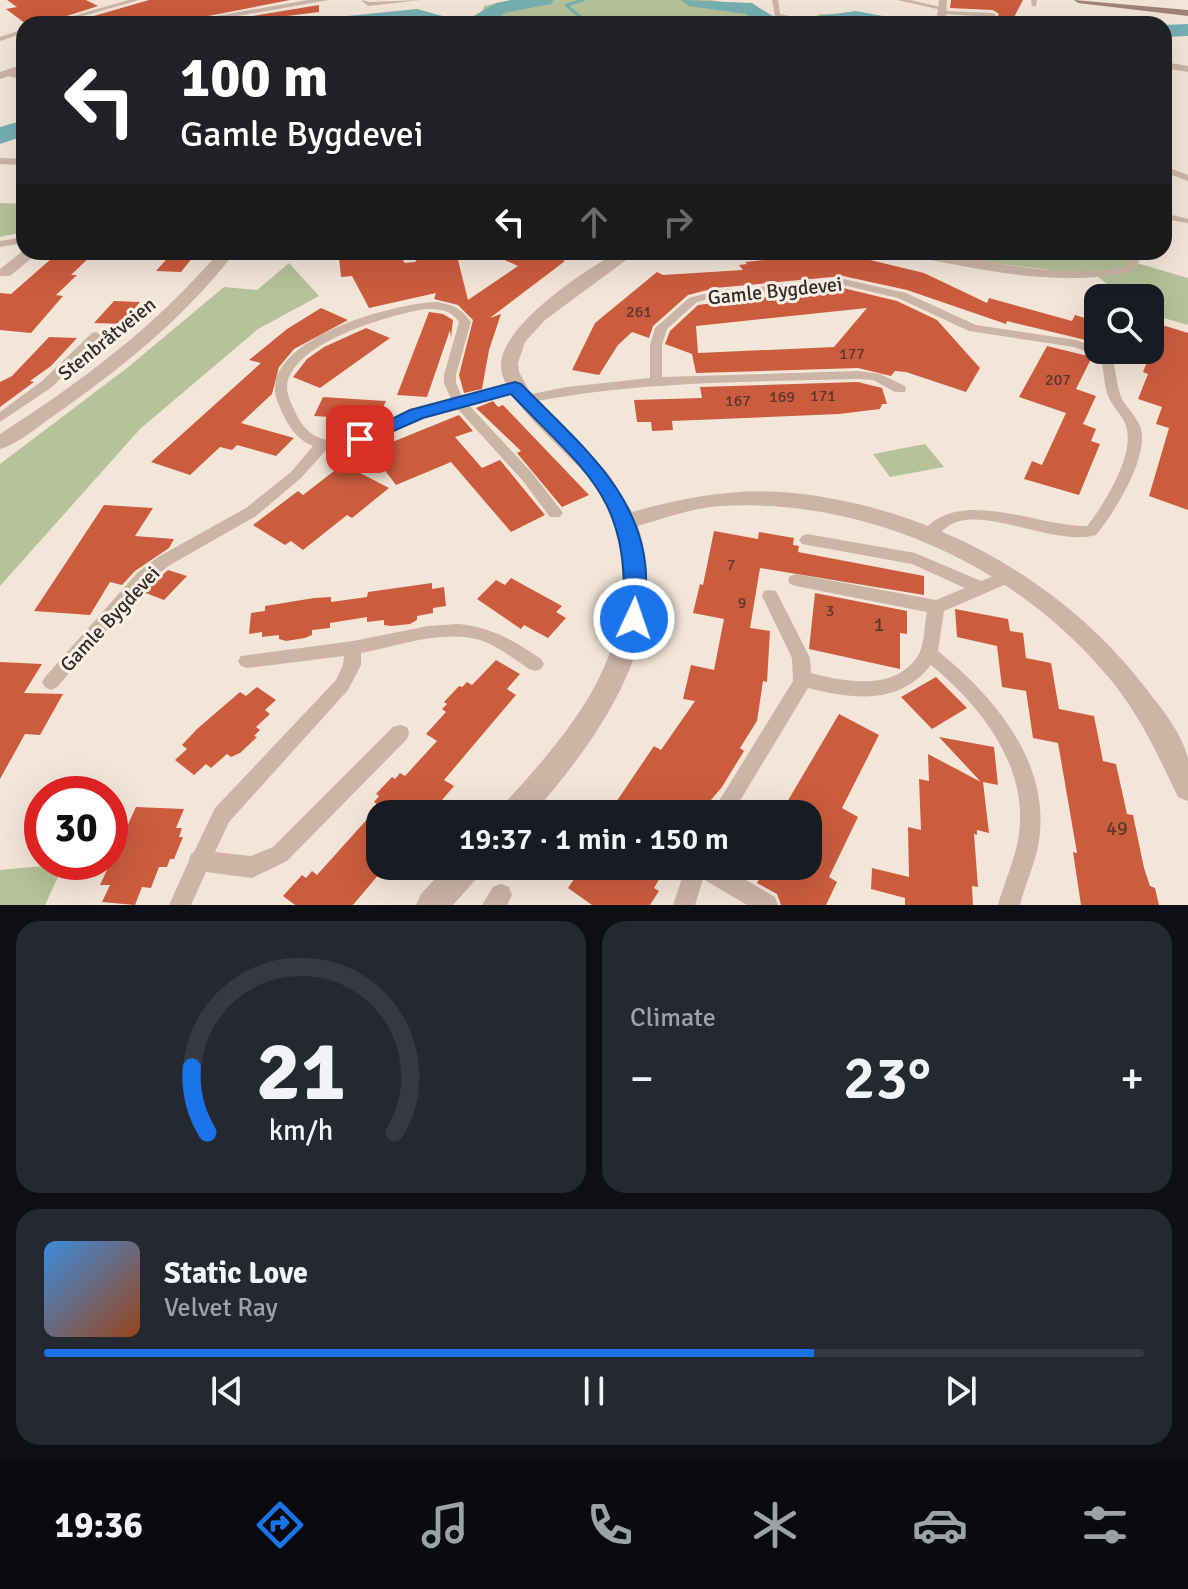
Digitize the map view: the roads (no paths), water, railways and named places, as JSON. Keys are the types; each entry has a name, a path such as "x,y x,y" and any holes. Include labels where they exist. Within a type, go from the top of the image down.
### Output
{"main road":[{"path":"1078,0 1188,13"}],"street":[{"path":"225,16 325,0"},
{"path":"5,273 21,260"},
{"name":"Stenbråtveien","path":"0,443 102,374 146,339 196,292 221,260"},
{"path":"526,800 592,721 624,658 636,596 633,553 626,522 600,477 520,393 509,366 519,337 619,260"},
{"path":"626,522 707,501 765,498 863,511 930,533 1010,576 1066,619 1120,675 1167,741 1188,788"},
{"path":"432,905 454,880"}],"lane":[{"path":"77,16 136,0"},
{"path":"364,0 368,4 419,0"},
{"path":"775,0 775,13 788,16"},
{"path":"900,0 993,15"},
{"path":"1172,218 1185,221"},
{"path":"961,260 1102,275 1129,269 1135,260"},
{"name":"Gamle Bygdevei","path":"656,382 656,345 661,328 693,300 715,294 843,282 902,295 973,328 1076,344 1104,354 1109,364 1113,394 1134,429 1135,444 1113,497 1091,531 1060,532 959,513 940,520 930,533"},
{"path":"555,513 526,475 485,434 461,401 453,394 450,380 465,322 459,313 432,305 366,319 337,331 313,348 288,370 281,382 285,406 299,431 323,444 348,443 417,414 461,401 520,393 656,382 858,375 876,377 900,389"},
{"path":"0,418 47,384 96,336"},
{"name":"Gamle Bygdevei","path":"51,682 143,577 164,561 251,512 296,475 323,444"},
{"path":"807,540 915,559 980,588"},
{"path":"796,580 937,607 1010,576"},
{"path":"730,800 788,710 802,679 801,658 770,596"},
{"path":"802,679 846,688 893,686 907,678 928,653 937,607"},
{"path":"247,661 353,648 432,634 472,632 497,641 535,664"},
{"path":"180,905 222,815 342,685 352,665 353,648"},
{"path":"928,653 982,703 1006,737 1019,766 1030,828 1009,905"},
{"path":"198,861 252,867 280,854 314,824 400,733"},
{"path":"684,905 694,880"},
{"path":"724,880 767,905"}],"waterway":[{"path":"486,16 503,7 545,0"},
{"path":"579,16 566,5 583,0"},
{"path":"689,0 752,9 758,16"},
{"path":"407,16 421,16"},
{"path":"1172,31 1188,30"},
{"path":"0,136 16,130"}]}
